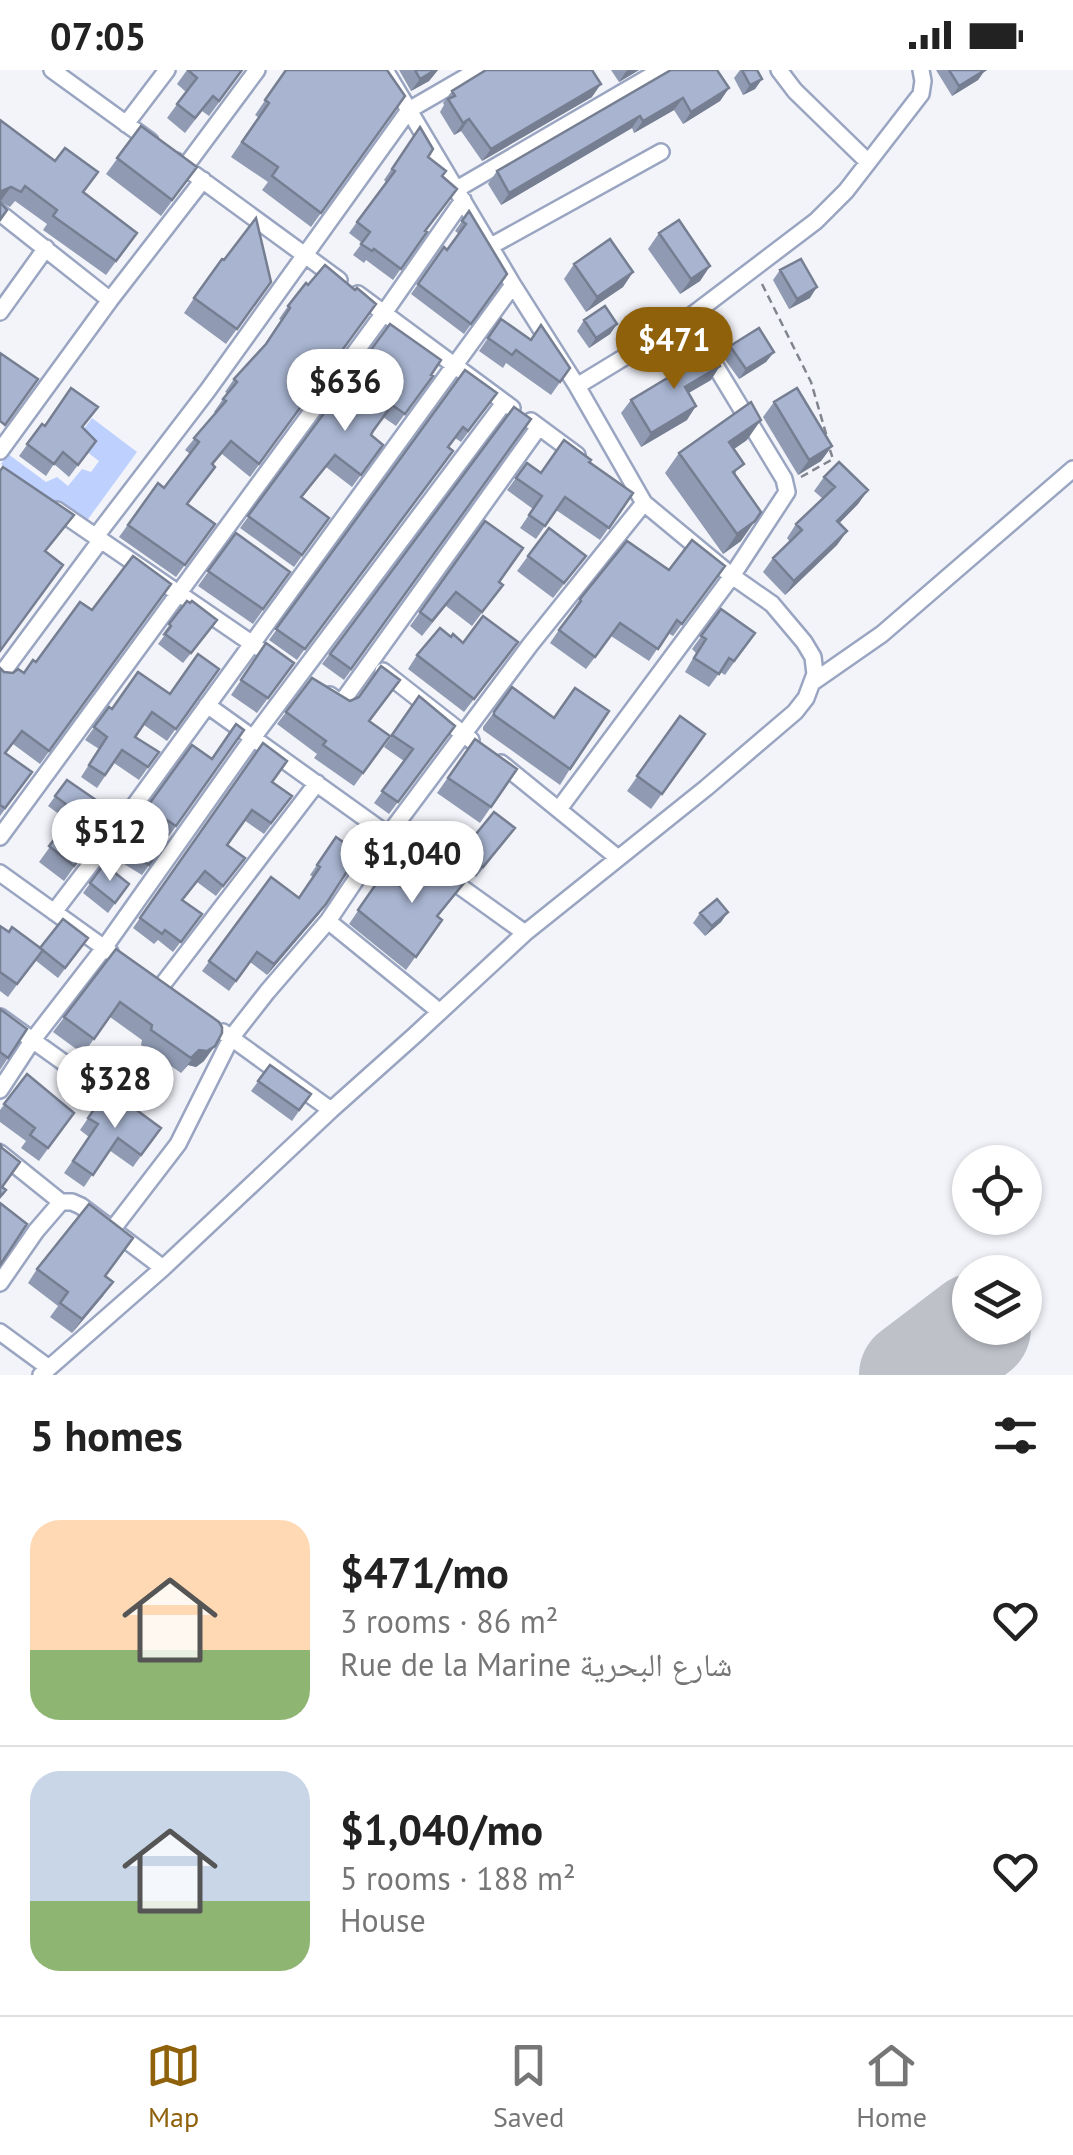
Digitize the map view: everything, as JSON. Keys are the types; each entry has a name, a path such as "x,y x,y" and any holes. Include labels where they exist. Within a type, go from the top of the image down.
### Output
{"street":[{"path":"52,70 156,146"},
{"path":"126,124 167,70"},
{"path":"185,167 257,70"},
{"path":"385,70 644,504"},
{"path":"97,535 208,390 408,110 478,70"},
{"path":"0,838 384,313 460,194 661,70"},
{"path":"779,70 795,91 867,161"},
{"path":"577,386 687,319 816,220 846,190 921,94 921,70"},
{"path":"491,246 661,152"},
{"path":"170,156 584,460"},
{"path":"0,450 202,180"},
{"path":"0,213 110,300"},
{"path":"0,312 46,248"},
{"path":"54,912 514,285"},
{"path":"559,809 732,576 785,497 787,485 687,319"},
{"path":"0,1090 32,1041 111,953 252,738 504,403"},
{"path":"284,664 342,704 540,427"},
{"path":"813,682 882,634 1073,470"},
{"path":"0,1332 45,1372 525,933 706,788 806,698 813,682 813,658 772,604 614,482"},
{"path":"46,502 268,654"},
{"path":"112,1230 172,1139 231,1038 328,921 530,644 644,504"},
{"path":"0,676 100,541 97,535"},
{"path":"372,663 618,858"},
{"path":"207,705 525,933"},
{"path":"160,988 316,783"},
{"path":"0,872 111,953"},
{"path":"328,921 440,1012"},
{"path":"146,978 174,998"},
{"path":"0,1017 130,1110"},
{"path":"203,1018 331,1110"},
{"path":"0,1152 61,1202 81,1206 163,1268"},
{"path":"0,1284 61,1202"}],"path":[{"path":"754,269 812,382 833,459 787,485"}],"shaded area":[{"path":"92,418 137,452 83,526 1,464 8,454 46,482 57,477 68,486 82,469 91,472 99,461 74,442"}],"building":[{"path":"188,70 242,70 219,101 213,96 195,118 177,104 197,78"},
{"path":"286,70 387,70 405,96 321,213 272,176 278,167 242,142"},
{"path":"415,70 435,70 420,79"},
{"path":"486,70 592,70 601,84 491,149 469,119 463,123 448,99 455,96 452,91"},
{"path":"671,70 717,70 729,88 691,112 683,98 643,121 640,116 509,193 497,171"},
{"path":"742,70 757,70 762,79 750,85"},
{"path":"949,70 985,70 959,86"},
{"path":"0,120 55,161 65,148 98,172 83,192 137,233 116,261 53,216 57,210 25,186 21,192 11,187 2,191 0,200"},
{"path":"141,126 197,167 172,200 117,158"},
{"path":"420,127 433,149 428,157 446,171 442,176 457,189 401,269 361,244 370,232 357,222 395,171 392,169"},
{"path":"0,202 7,210 0,220"},
{"path":"469,211 507,274 471,324 418,284 466,224 462,221"},
{"path":"256,218 271,282 237,329 194,298"},
{"path":"679,220 710,266 691,279 659,233"},
{"path":"610,239 633,272 597,297 574,264"},
{"path":"801,259 817,287 797,299 780,270"},
{"path":"325,265 376,304 259,464 231,441 212,464 215,467 187,504 215,524 185,565 128,525 158,483 164,488 199,442 194,438 226,401 223,399 237,382 234,379 266,344 306,283"},
{"path":"605,306 617,324 596,338 584,320"},
{"path":"501,319 531,340 541,325 570,368 560,382 516,350 512,355 488,338"},
{"path":"390,324 441,360 405,414 392,405 373,431 371,435 383,445 361,475 335,455 301,497 329,518 302,555 248,516"},
{"path":"759,328 774,352 746,369 730,346"},
{"path":"709,347 720,366 685,387 696,406 651,433 631,400 684,368 681,364"},
{"path":"0,353 38,379 5,425 0,421"},
{"path":"465,370 497,393 468,431 463,427 448,447 453,451 305,649 276,629"},
{"path":"71,388 98,407 82,427 96,441 78,465 63,452 54,464 27,444 42,424 45,426"},
{"path":"797,388 832,446 809,460 774,402"},
{"path":"751,402 761,420 729,442 744,464 733,472 761,512 737,534 679,453"},
{"path":"514,407 531,419 351,669 330,654"},
{"path":"564,440 633,493 609,528 565,497 545,526 529,515 542,496 516,478 527,463 541,473"},
{"path":"839,462 868,490 837,521 847,531 794,581 773,558 802,530 796,524 835,487 824,477"},
{"path":"3,467 74,515 45,551 63,565 0,651 0,471"},
{"path":"485,521 523,548 499,582 503,585 482,612 456,592 432,621 420,612"},
{"path":"549,528 586,556 564,583 528,556"},
{"path":"236,533 290,572 263,609 208,571"},
{"path":"692,540 725,566 682,624 677,620 658,649 620,623 595,657 559,630 627,541 669,570"},
{"path":"133,556 171,584 49,751 22,731 5,753 32,772 5,808 0,805 0,668 4,672 18,669 24,673 80,602 92,610"},
{"path":"187,601 217,620 191,653 165,634"},
{"path":"721,609 755,633 734,661 729,658 719,674 694,658 706,639 701,636"},
{"path":"483,616 518,642 474,699 417,655 440,628 463,643"},
{"path":"266,643 294,663 268,698 241,680"},
{"path":"198,654 219,669 176,729 152,712 135,737 159,752 148,767 122,750 105,775 89,765 107,737 94,727 138,672 170,694"},
{"path":"381,666 400,680 369,721 390,736 363,773 286,712 312,678 350,701 359,697"},
{"path":"512,687 554,718 575,688 609,711 570,769 494,715"},
{"path":"419,696 455,726 398,802 382,791 413,749 392,735"},
{"path":"680,716 705,734 662,794 637,776"},
{"path":"236,724 244,730 176,826 147,807 192,745 212,759"},
{"path":"475,739 517,769 491,807 448,778"},
{"path":"263,743 287,761 272,782 292,796 271,823 252,810 227,845 245,858 223,886 205,871 182,900 202,914 181,942 165,930 162,934 140,918"},
{"path":"67,780 96,800 83,817 55,796"},
{"path":"494,812 515,828 483,867 477,869 458,856"},
{"path":"65,826 90,845 74,866 49,846"},
{"path":"133,826 162,847 149,865 119,845"},
{"path":"336,837 359,853 326,904 274,964 257,952 236,981 209,961 271,877 299,898"},
{"path":"431,859 464,883 437,916 442,920 416,957 358,910 383,874 405,889"},
{"path":"104,864 129,884 115,903 90,883"},
{"path":"717,899 728,912 712,926 700,913"},
{"path":"63,919 88,938 65,968 40,948"},
{"path":"0,926 9,932 12,927 43,950 17,984 0,972"},
{"path":"116,949 219,1022 222,1033 215,1046 199,1050 191,1058 120,1002 94,1039 64,1017"},
{"path":"0,1009 27,1029 8,1058 0,1052"},
{"path":"270,1065 311,1094 299,1110 258,1081"},
{"path":"27,1074 74,1113 48,1148 30,1135 35,1128 4,1104"},
{"path":"108,1089 161,1128 141,1155 118,1138 93,1175 73,1161 98,1124 88,1118"},
{"path":"0,1143 20,1162 2,1187 6,1190 0,1197"},
{"path":"0,1203 27,1224 0,1265"},
{"path":"89,1204 133,1238 105,1276 113,1282 82,1319 60,1303 68,1292 37,1269"}],"runway":[{"path":"914,1375 954,1345"}]}
